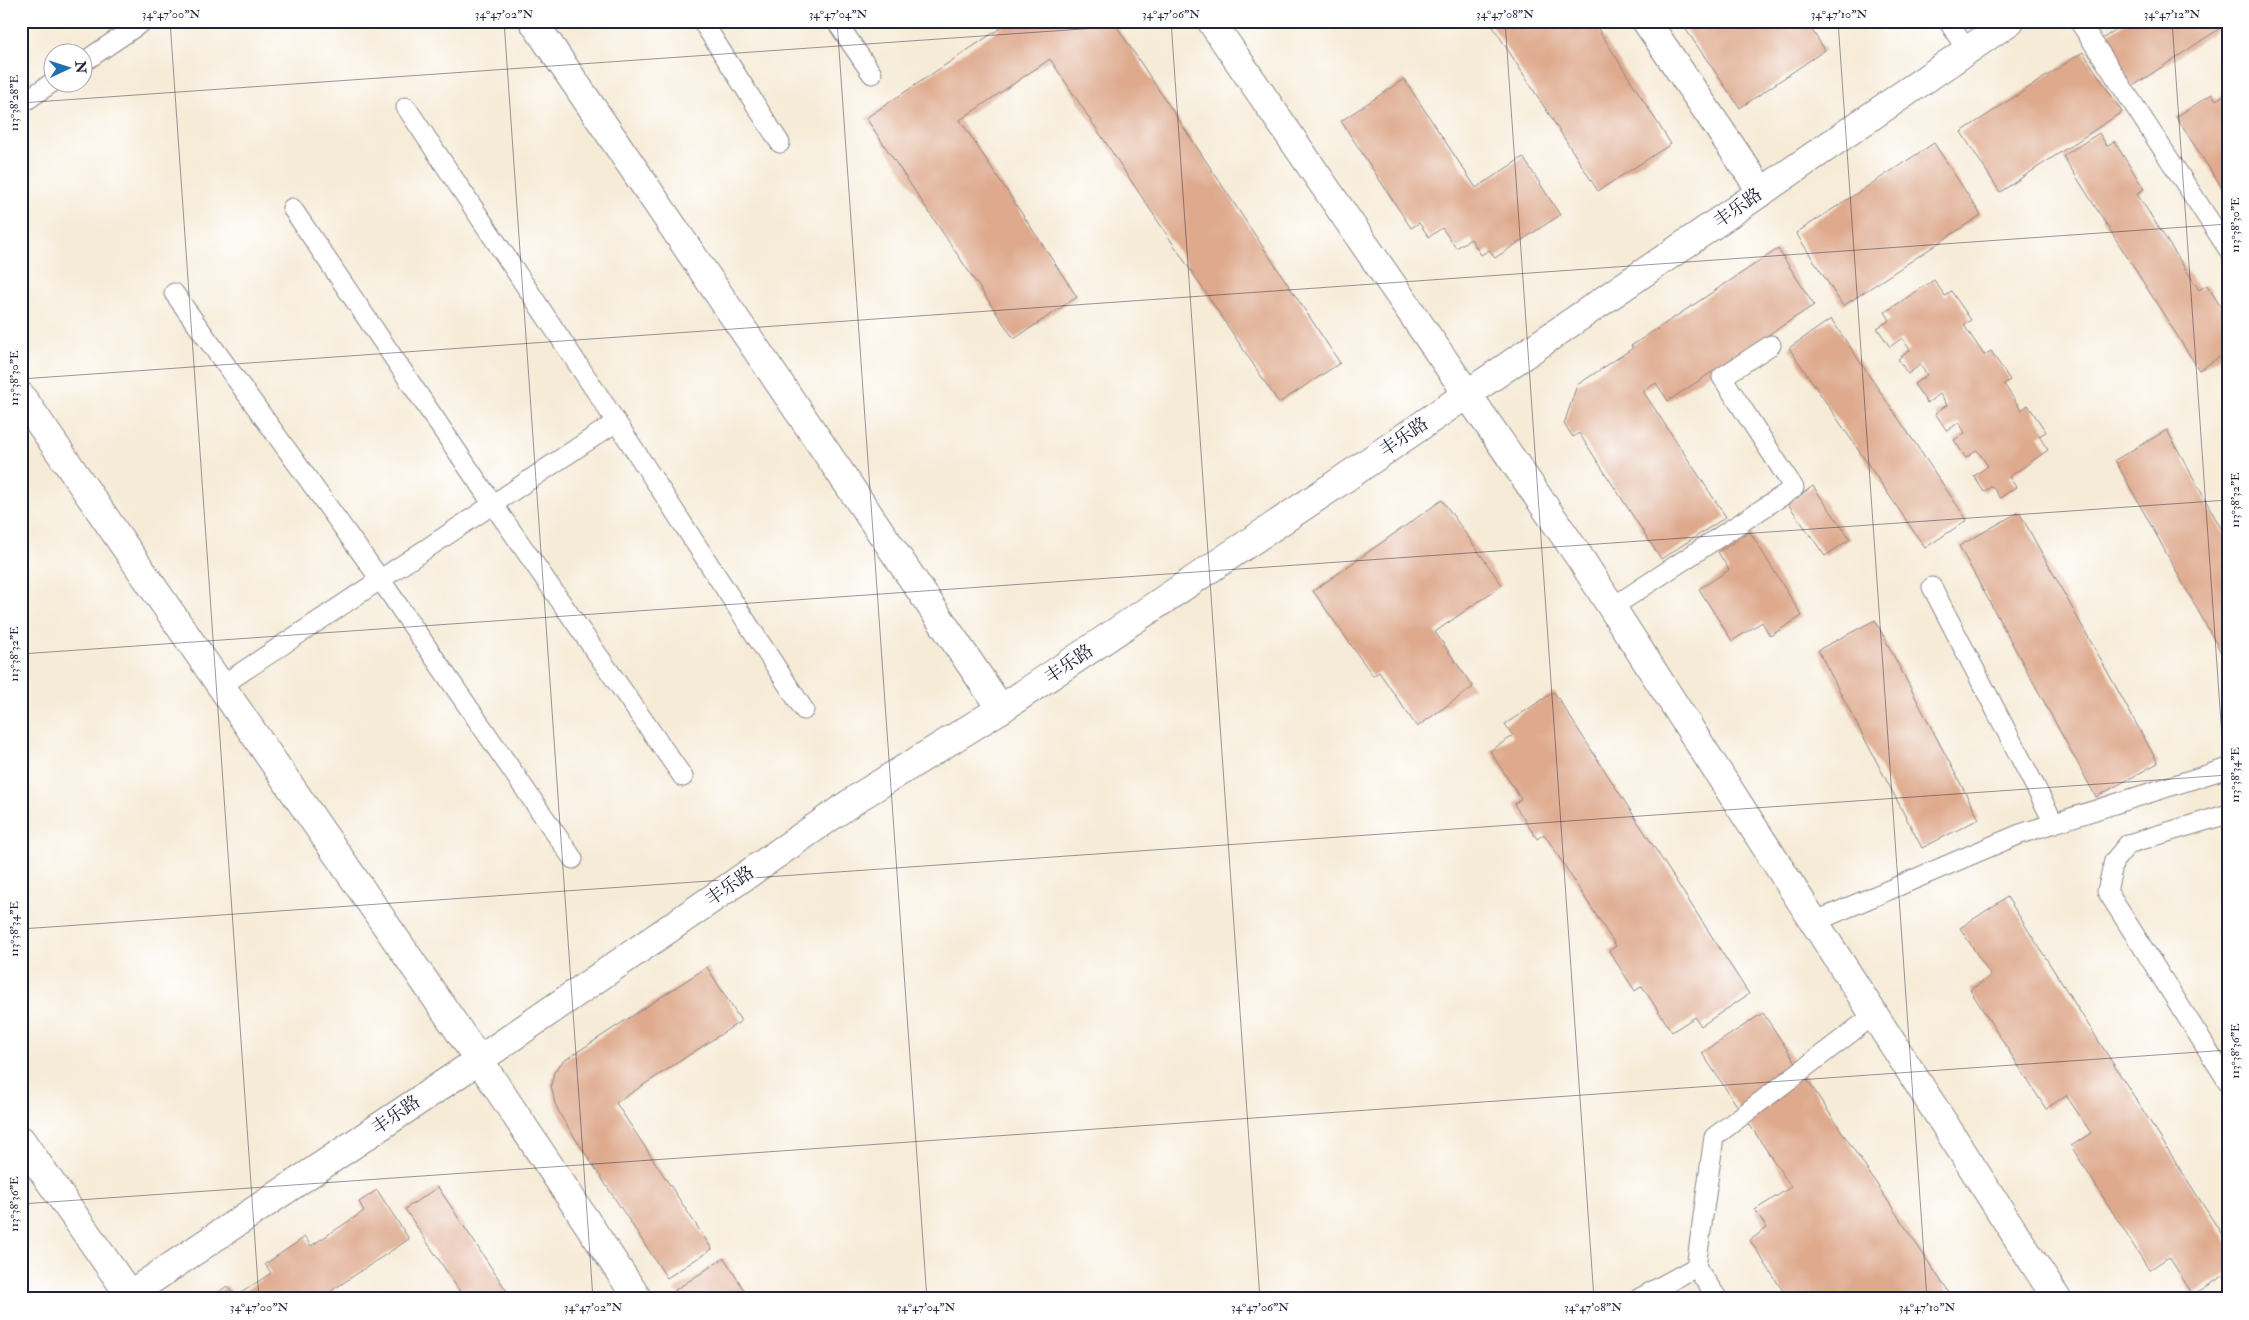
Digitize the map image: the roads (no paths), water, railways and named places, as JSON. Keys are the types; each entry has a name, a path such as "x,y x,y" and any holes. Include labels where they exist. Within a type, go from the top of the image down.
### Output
{"street":[{"path":"533,21 1001,709"},
{"path":"1211,21 1467,394 1611,608 2056,1299"},
{"path":"1646,21 1762,192"},
{"name":"丰乐路","path":"126,1296 478,1060 862,795 1001,709 1467,394 2010,21"},
{"path":"21,396 478,1060 638,1299"},
{"path":"21,1140 126,1296"}],"lane":[{"path":"92,56 144,21"},
{"path":"702,21 780,144"},
{"path":"836,21 872,74"},
{"path":"1948,21 1967,51"},
{"path":"2079,21 2228,249"},
{"path":"21,104 42,90"},
{"path":"406,107 616,422 804,710"},
{"path":"292,208 492,504 683,776"},
{"path":"174,293 380,579 572,858"},
{"path":"1611,608 1794,488 1722,377 1771,345"},
{"path":"221,686 616,422"},
{"path":"1932,587 2054,823"},
{"path":"1814,922 2020,834 2228,768"},
{"path":"2228,814 2128,844 2114,861 2107,891 2228,1082"},
{"path":"1718,1299 1696,1267 1714,1137 1874,1015"},
{"path":"1638,1299 1696,1267"}]}
